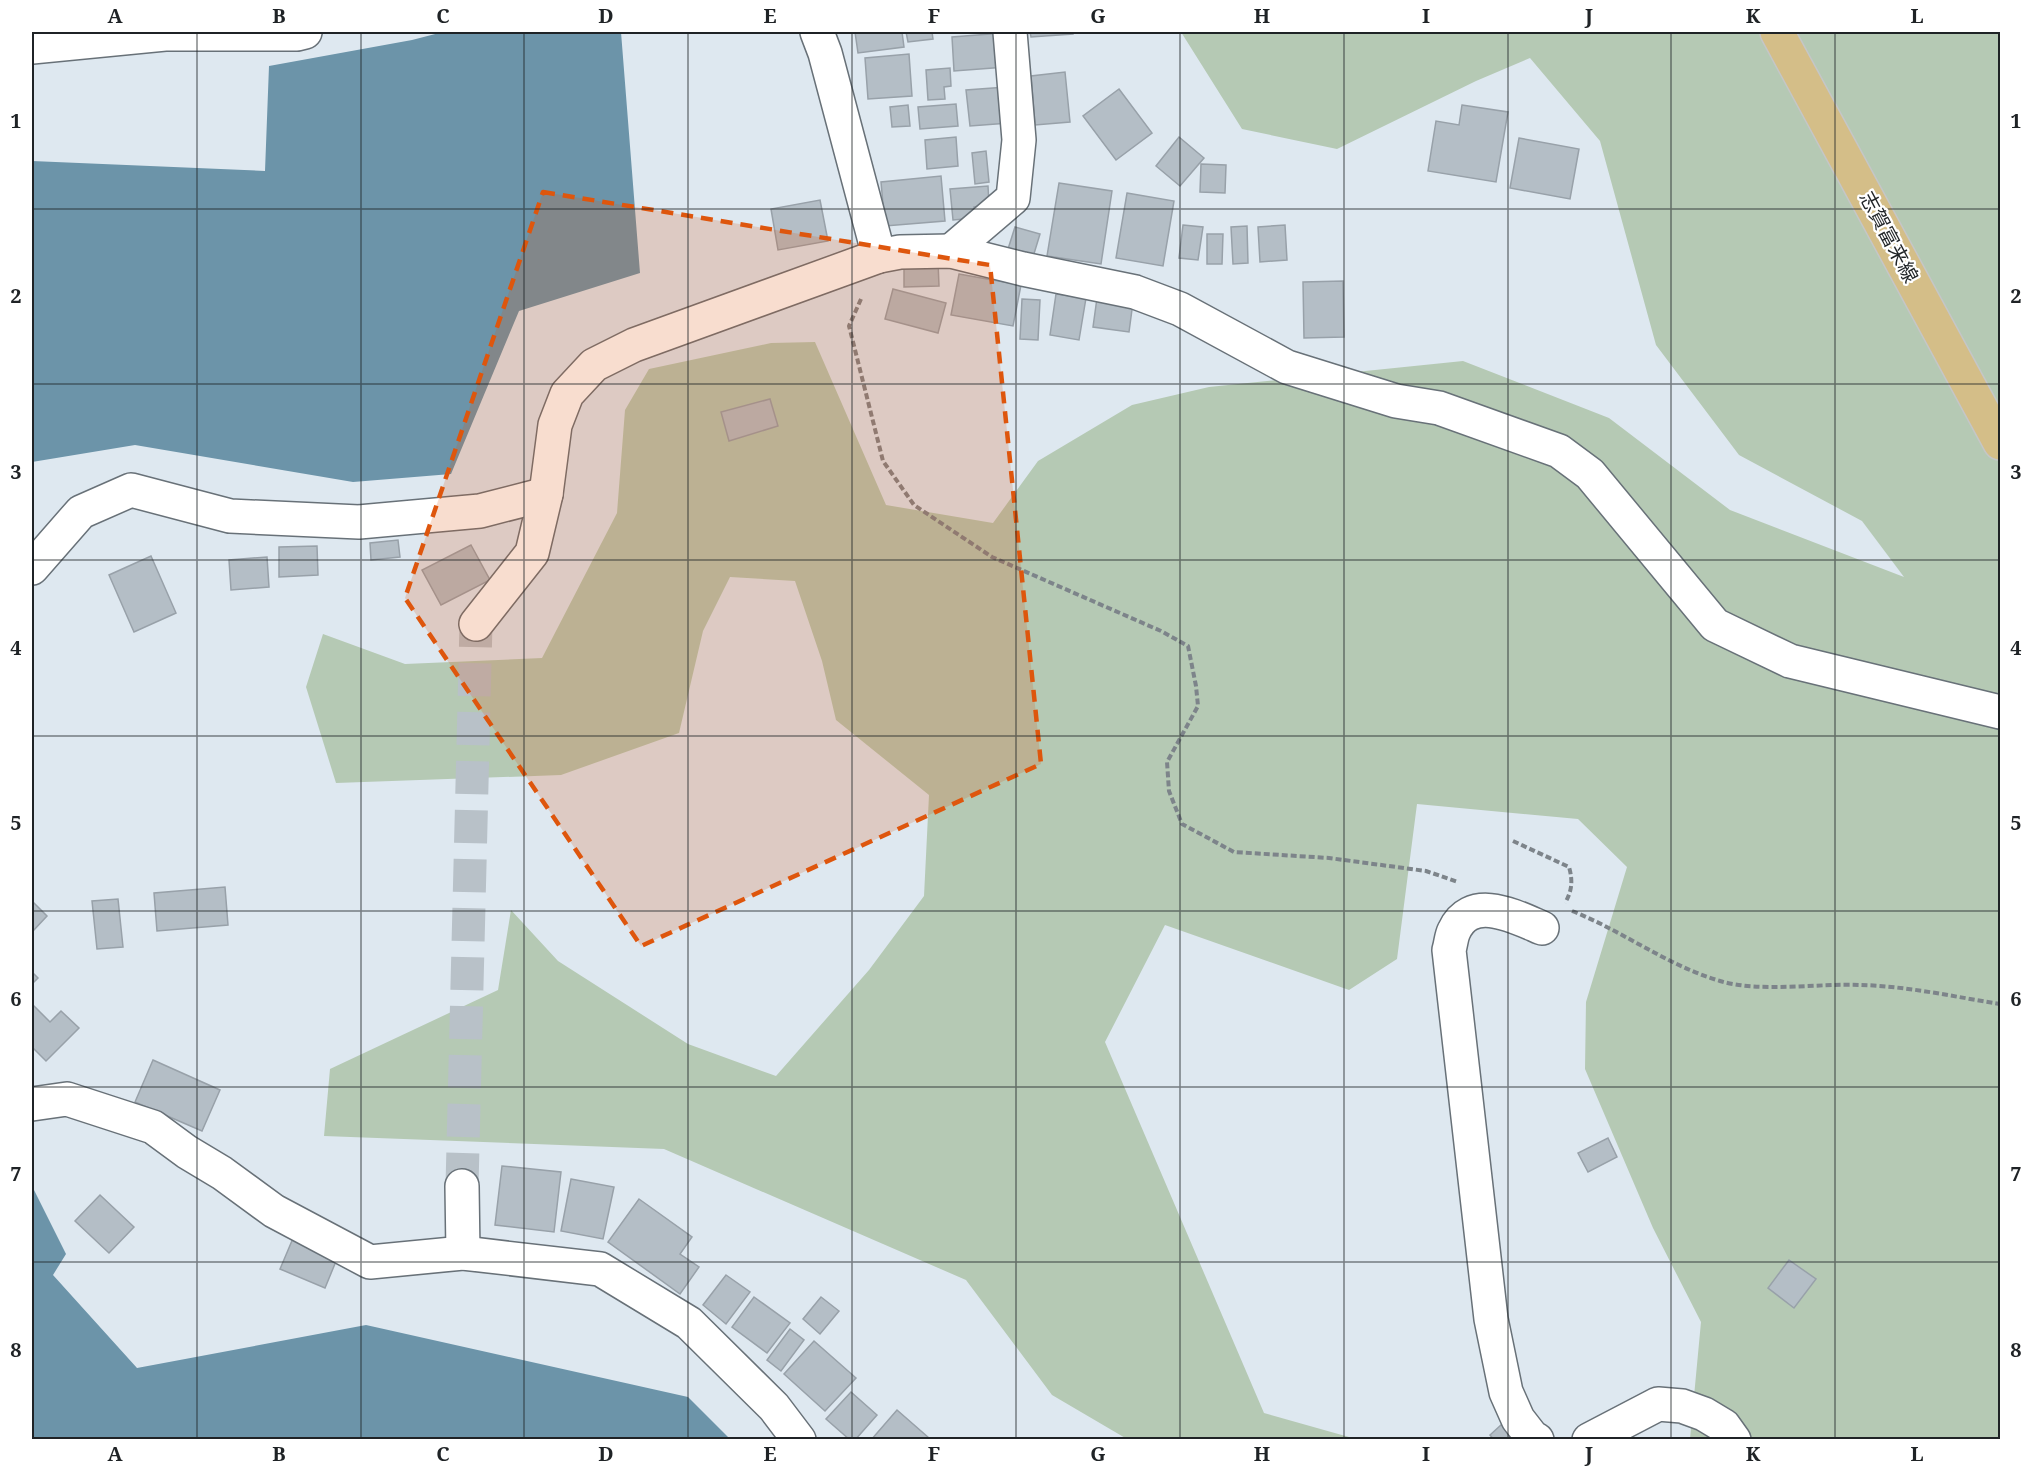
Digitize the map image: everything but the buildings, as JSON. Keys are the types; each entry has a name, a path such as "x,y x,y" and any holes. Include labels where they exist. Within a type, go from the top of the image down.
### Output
{"main road":[{"name":"志賀富来線","path":"1778,32 2001,443"}],"street":[{"path":"32,47 165,34 297,34 305,32"},
{"path":"817,32 825,53 879,256"},
{"path":"951,251 1012,198 1019,140 1010,32"},
{"path":"476,624 532,553 546,494 555,425 567,394 594,365 634,345 879,256 900,252 951,251 1023,269 1136,292 1180,309 1287,368 1396,401 1439,408 1559,451 1590,474 1714,625 1790,661 2001,712"},
{"path":"32,568 81,512 131,490 230,516 358,522 480,511 546,494"},
{"path":"1537,1440 1518,1419 1506,1392 1491,1319 1449,950 1454,930 1467,916 1486,909 1505,912 1542,928"},
{"path":"32,1104 67,1099 153,1127 274,1211 370,1262 463,1253 600,1269 689,1323 774,1407 799,1440"},
{"path":"462,1185 463,1253"},
{"path":"1589,1440 1658,1404 1682,1406 1704,1414 1724,1426 1734,1440"}],"path":[{"path":"879,256 849,326 883,461 914,505 992,557 1161,631 1188,646 1198,706 1167,762 1169,791 1182,824 1234,852 1329,858 1426,871 1468,886"},
{"path":"1513,842 1569,867 1572,878 1571,893 1563,907 1588,917 1660,957 1721,981 1754,986 1862,984 2001,1004"}],"highlighted area":[{"path":"543,192 990,265 1041,764 641,946 405,598"}],"green space":[{"path":"1181,32 2000,32 2000,1439 1690,1439 1701,1322 1653,1228 1585,1069 1586,1002 1627,867 1578,819 1417,804 1397,959 1349,990 1165,925 1105,1042 1264,1413 1356,1439 1127,1439 1052,1395 966,1280 664,1149 324,1136 330,1069 498,990 511,910 558,961 688,1044 776,1076 869,970 924,896 929,795 836,720 822,661 795,581 730,577 703,631 679,733 561,775 336,783 306,687 323,634 405,664 542,658 617,513 625,410 649,369 771,343 815,342 886,505 993,523 1038,461 1132,405 1209,387 1463,361 1609,418 1730,510 1904,577 1862,521 1739,455 1656,345 1600,141 1530,58 1476,81 1337,149 1242,129"}],"water":[{"path":"443,32 621,32 640,273 519,311 451,474 353,482 135,445 32,462 32,161 265,171 269,66 412,40"},
{"path":"32,1186 66,1254 53,1275 137,1368 366,1325 688,1397 730,1439 32,1439"}],"tunnel":[{"path":"462,1186 476,624"}]}
